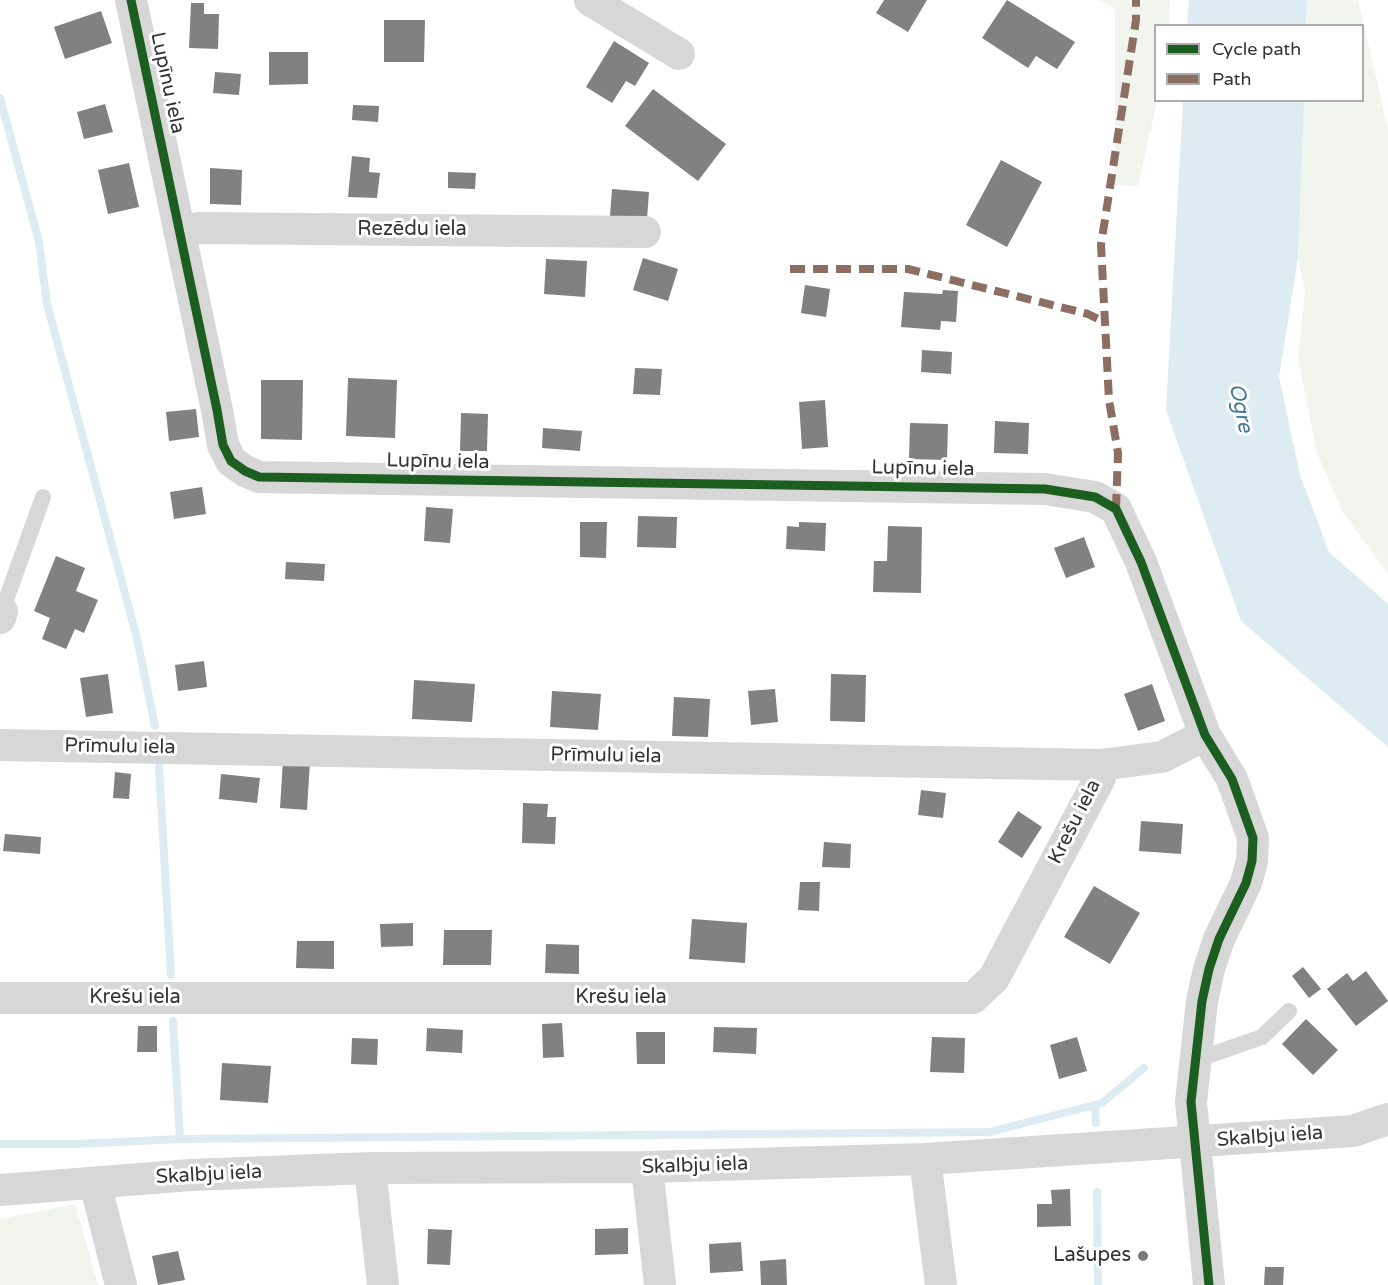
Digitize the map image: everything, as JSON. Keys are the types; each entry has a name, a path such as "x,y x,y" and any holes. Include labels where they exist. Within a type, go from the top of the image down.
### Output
{"street":[{"name":"Lupīnu iela","path":"131,0 223,445 231,461 259,477 1046,489 1095,497 1116,509 1141,562 1205,735"},
{"path":"590,0 680,54"},
{"name":"Rezēdu iela","path":"179,231 210,228 645,232"},
{"path":"1205,735 1232,779 1253,837 1252,861 1246,883 1219,939 1209,969 1202,1001 1191,1101 1209,1285"},
{"name":"Prīmulu iela","path":"0,745 1100,765 1162,757 1205,735"},
{"name":"Krešu iela","path":"0,998 973,998 994,978 1100,778 1100,765"},
{"name":"Skalbju iela","path":"0,1190 191,1175 370,1168 647,1167 925,1159 1353,1131 1388,1119"},
{"path":"925,1159 941,1285"},
{"path":"647,1167 660,1285"},
{"path":"370,1168 383,1285"},
{"path":"95,1184 121,1285"}],"lane":[{"path":"1,615 43,497"},
{"path":"1196,1060 1262,1037 1289,1011"}],"shaded area":[{"path":"1098,0 1170,0 1169,24 1154,24 1154,102 1157,102 1138,186 1115,185 1115,8"},
{"path":"1307,0 1358,0 1364,24 1306,24"},
{"path":"1364,26 1388,129 1388,574 1342,511 1317,453 1298,358 1305,292 1298,258 1304,102 1364,102"},
{"path":"75,1204 98,1285 0,1285 0,1219"}],"water":[{"path":"1189,0 1307,0 1306,24 1187,24"},
{"name":"Ogre","path":"1183,102 1304,102 1298,258 1279,377 1300,475 1329,552 1388,604 1388,747 1241,621 1166,410"}],"building":[{"path":"884,0 927,0 908,32 876,13"},
{"path":"1007,0 1075,42 1057,69 1036,56 1028,68 982,38"},
{"path":"191,3 204,3 204,14 219,14 218,49 189,48"},
{"path":"101,11 112,43 65,59 54,27"},
{"path":"384,20 425,20 424,62 384,62"},
{"path":"614,41 649,63 635,86 626,81 612,103 586,87"},
{"path":"269,52 308,52 308,84 269,85"},
{"path":"215,72 241,74 239,95 213,93"},
{"path":"653,89 726,144 698,181 625,126"},
{"path":"105,104 113,132 84,139 77,112"},
{"path":"353,105 379,106 378,122 352,120"},
{"path":"352,156 370,158 369,172 380,173 377,198 348,197"},
{"path":"1001,160 1042,182 1007,247 966,225"},
{"path":"129,163 139,207 108,214 98,170"},
{"path":"210,168 242,170 241,205 210,204"},
{"path":"448,172 476,173 475,189 448,188"},
{"path":"612,189 649,192 647,219 610,216"},
{"path":"643,258 678,269 668,301 633,290"},
{"path":"546,259 587,261 585,297 544,294"},
{"path":"805,285 830,289 826,317 801,313"},
{"path":"943,290 958,291 956,322 941,321 940,330 901,327 904,292 942,294"},
{"path":"922,350 952,352 951,374 921,372"},
{"path":"635,368 662,369 660,395 633,394"},
{"path":"348,378 397,380 395,438 346,436"},
{"path":"261,380 303,380 302,440 261,439"},
{"path":"825,400 828,447 802,449 799,402"},
{"path":"196,409 199,437 169,441 166,412"},
{"path":"461,413 488,414 487,451 460,451"},
{"path":"995,421 1029,423 1028,454 994,453"},
{"path":"910,423 948,424 947,460 909,459"},
{"path":"543,428 582,431 580,451 542,448"},
{"path":"202,487 206,514 174,519 170,492"},
{"path":"426,507 453,509 450,543 424,541"},
{"path":"638,516 677,517 676,548 637,547"},
{"path":"580,522 607,522 606,558 580,557"},
{"path":"799,522 826,523 825,551 786,549 787,526 799,527"},
{"path":"888,526 922,527 921,593 873,592 874,561 887,561"},
{"path":"1084,537 1095,567 1066,578 1054,548"},
{"path":"56,556 85,568 76,591 98,600 84,633 75,629 66,649 42,639 50,618 34,611"},
{"path":"286,562 325,564 324,581 285,579"},
{"path":"204,661 207,687 178,691 175,665"},
{"path":"108,674 113,713 86,717 80,678"},
{"path":"831,674 866,675 865,722 830,721"},
{"path":"414,680 475,684 472,722 412,719"},
{"path":"1152,684 1165,721 1138,731 1124,694"},
{"path":"775,689 778,722 751,725 748,691"},
{"path":"552,691 601,694 598,730 550,727"},
{"path":"674,697 710,699 708,737 672,736"},
{"path":"283,760 310,761 307,810 280,808"},
{"path":"115,772 131,774 129,799 113,798"},
{"path":"221,774 260,778 257,803 219,799"},
{"path":"921,790 946,793 943,818 918,815"},
{"path":"523,803 548,804 547,817 556,817 555,844 522,843"},
{"path":"1018,811 1042,827 1022,858 998,842"},
{"path":"1141,821 1183,824 1181,854 1139,851"},
{"path":"5,834 41,837 40,854 3,851"},
{"path":"824,842 851,844 850,868 822,867"},
{"path":"800,882 820,882 819,911 798,910"},
{"path":"1094,886 1140,913 1110,964 1064,937"},
{"path":"692,919 747,923 745,963 689,959"},
{"path":"413,923 413,946 381,947 380,924"},
{"path":"444,930 492,930 491,965 443,965"},
{"path":"297,941 334,941 334,969 296,968"},
{"path":"546,944 579,945 579,974 545,973"},
{"path":"1303,967 1321,989 1309,998 1292,976"},
{"path":"1366,971 1388,1001 1356,1026 1327,989 1347,973 1353,981"},
{"path":"1306,1019 1338,1050 1313,1075 1282,1044"},
{"path":"562,1023 564,1057 543,1058 542,1024"},
{"path":"138,1026 157,1026 157,1052 137,1052"},
{"path":"714,1027 757,1028 756,1054 713,1052"},
{"path":"427,1028 463,1030 462,1053 426,1051"},
{"path":"636,1032 665,1032 665,1064 637,1064"},
{"path":"932,1037 965,1038 964,1073 930,1072"},
{"path":"1077,1037 1087,1071 1059,1079 1050,1045"},
{"path":"352,1038 378,1039 377,1065 351,1064"},
{"path":"222,1063 271,1066 268,1103 220,1100"},
{"path":"1070,1189 1071,1226 1037,1227 1037,1204 1052,1204 1051,1190"},
{"path":"628,1228 628,1254 595,1255 595,1229"},
{"path":"428,1229 452,1230 450,1265 427,1264"},
{"path":"741,1242 743,1271 710,1273 709,1244"},
{"path":"178,1251 185,1280 158,1285 152,1256"},
{"path":"786,1259 787,1285 761,1285 760,1261"},
{"path":"1265,1267 1284,1267 1283,1285 1264,1285"}],"waterway":[{"path":"0,98 39,242 47,304 136,634 155,726"},
{"path":"159,767 171,975"},
{"path":"173,1021 180,1139"},
{"path":"0,1144 76,1144 180,1139 990,1132 1102,1103 1144,1068"},
{"path":"1095,1105 1096,1123"},
{"path":"1097,1192 1098,1285"}],"marked path":[{"path":"1116,509 1118,453 1109,400 1101,245 1136,20 1136,0"},
{"path":"790,269 908,269 1088,314 1106,323"}],"cycle path":[{"path":"131,0 223,445 231,461 245,471 259,477 1045,489 1095,497 1116,509 1141,562 1205,735 1232,779 1253,838 1252,861 1246,883 1219,939 1209,969 1202,1001 1191,1102 1209,1285"}],"place":[{"name":"Lašupes","path":"1143,1256"}]}
